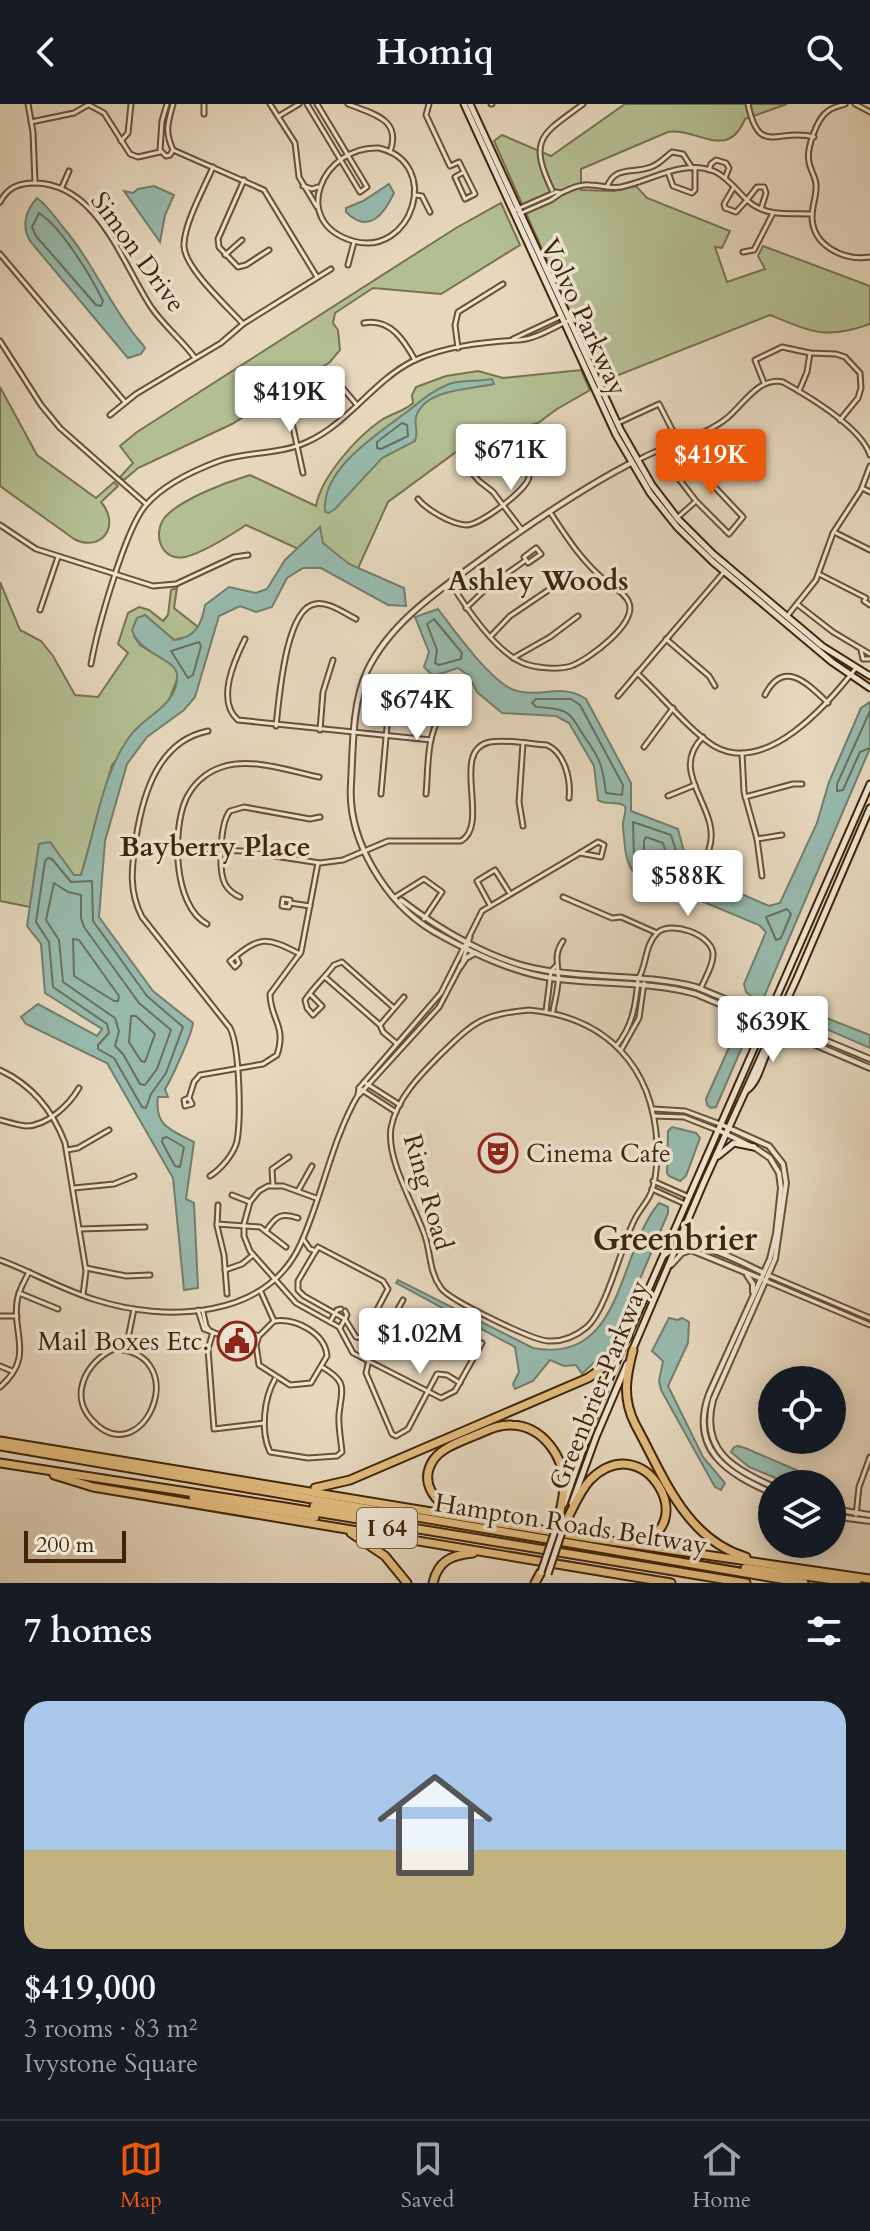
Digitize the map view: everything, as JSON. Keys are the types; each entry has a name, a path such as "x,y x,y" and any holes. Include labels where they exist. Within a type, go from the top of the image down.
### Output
{"highway":[{"path":"287,1487 321,1488 350,1480 588,1378 607,1365 628,1336"},
{"path":"633,1350 625,1387 628,1410 689,1519 722,1547 775,1565"},
{"path":"490,1521 454,1511 437,1501 429,1486 429,1469 443,1450 492,1428 511,1425 536,1433 557,1456 564,1485 562,1522"},
{"path":"0,1444 287,1487 590,1538 870,1579"},
{"name":"Hampton Roads Beltway","path":"0,1444 804,1583"},
{"path":"562,1522 585,1486 604,1469 625,1464 646,1472 661,1490 666,1503 661,1526 652,1535 637,1540 590,1538"},
{"path":"0,1465 270,1504 746,1583"},
{"name":"Hampton Roads Beltway","path":"0,1465 720,1583"},
{"path":"54,1475 93,1487 671,1583"},
{"path":"270,1493 302,1504 343,1512 783,1583"},
{"path":"326,1526 348,1532 369,1543 389,1560 407,1583"},
{"path":"433,1583 437,1570 450,1557 487,1552"},
{"path":"727,1570 740,1568 857,1583"},
{"path":"536,1583 544,1573"},
{"path":"544,1573 546,1583"},
{"path":"617,1573 641,1583"}],"main road":[{"name":"Volvo Parkway","path":"464,104 517,212"},
{"name":"Volvo Parkway","path":"470,104 634,462 674,523 724,572 822,646 870,676"},
{"name":"Volvo Parkway","path":"566,318 634,462 677,518 785,619 850,675 870,688"},
{"name":"Greenbrier Parkway","path":"544,1573 597,1409 870,784"},
{"name":"Greenbrier Parkway","path":"562,1522 714,1159 870,808"},
{"path":"746,1090 756,1079 774,1039 783,1035 794,1036"},
{"path":"714,1159 734,1143 754,1147"},
{"path":"688,1223 690,1237 707,1249"}],"street":[{"path":"0,202 13,186 35,183 28,104"},
{"path":"31,122 74,113 89,104 104,113 130,154 138,157 160,152 168,156 173,150"},
{"path":"120,141 128,133 131,104"},
{"path":"160,152 162,121 167,104"},
{"path":"173,104 167,128 168,143 173,150 264,190 317,277"},
{"path":"204,104 204,114"},
{"path":"270,104 295,143 298,173 303,186 319,211 334,231 354,241 374,242 394,233 410,214 415,195 410,170 390,152 367,148 349,156 326,172 319,186 319,211"},
{"path":"279,116 299,104"},
{"path":"307,104 360,192 367,187 317,104"},
{"path":"348,104 386,121 394,136 390,152"},
{"path":"429,104 426,115 450,166 459,162 464,172 475,194 465,199 455,177 464,172"},
{"path":"552,190 539,159 541,141 551,128 583,104"},
{"path":"748,104 753,124 764,136 799,134 814,137"},
{"path":"845,104 823,116 808,155 816,185 812,214 814,229 826,246 853,258 870,257"},
{"path":"855,104 870,112"},
{"path":"162,144 168,143"},
{"path":"607,187 610,178 617,172 636,172 651,167 672,152 683,154 694,168 695,190 692,193 673,186 668,172"},
{"path":"709,170 716,160 726,163 729,168 725,178"},
{"path":"213,167 183,247 206,285 243,324"},
{"path":"517,212 583,185 624,186 668,172 694,168 709,170 725,178 761,209 773,213 812,214"},
{"path":"62,187 69,171"},
{"path":"244,180 218,239 219,247 234,265 242,267 269,250"},
{"name":"Simon Drive","path":"35,183 62,187 80,200 111,237 150,305 195,358"},
{"path":"303,186 312,189 319,186"},
{"path":"734,187 724,204 725,208 736,212 757,187 764,187 766,193 761,209"},
{"path":"415,195 422,196 430,212"},
{"path":"743,252 754,250 773,213"},
{"path":"225,255 242,240"},
{"path":"348,265 354,241"},
{"path":"0,254 125,402"},
{"path":"110,415 125,402 221,343 243,324 331,269"},
{"path":"458,348 455,325 458,312 503,284"},
{"path":"91,664 133,527 146,504 169,487 217,462 297,446 324,432 396,371 415,360 458,348 533,337 566,318"},
{"path":"364,323 371,322 397,332 415,360"},
{"path":"0,341 41,405 60,428 146,504"},
{"path":"764,383 755,360 782,347 810,353 840,354 860,373 860,393 840,420"},
{"path":"799,391 807,372 810,353"},
{"path":"870,455 868,443 825,407 779,380 764,383 721,422 634,462 549,511 450,582 410,615 379,651 359,695 350,801 355,825 380,877 417,920 520,964 556,972 701,988 768,1020 774,1027 870,1068"},
{"path":"341,386 357,405"},
{"path":"618,423 659,404 694,465 743,517 729,534 679,479 694,465"},
{"path":"291,418 303,473"},
{"path":"418,499 428,508 460,524 479,522 523,489 529,471 519,449"},
{"path":"785,619 819,574 834,532 862,488 870,466"},
{"path":"472,473 503,504 522,530"},
{"path":"862,488 870,492"},
{"path":"677,518 696,501"},
{"path":"450,582 466,608 491,636 513,658 532,666 570,666 611,639 630,613 626,597 582,558 549,511"},
{"path":"0,525 24,543 58,557 149,585 166,586 234,557 248,555"},
{"path":"834,532 870,550"},
{"path":"40,610 58,557"},
{"path":"466,608 488,587 526,560"},
{"path":"618,696 724,572"},
{"path":"819,574 868,597 864,601 870,605"},
{"path":"491,636 510,616 556,585"},
{"path":"276,726 283,667 301,613 309,605 322,603 356,619"},
{"path":"797,604 870,656"},
{"path":"513,658 550,637 578,616"},
{"path":"245,639 230,678 229,710 242,722 431,740"},
{"path":"666,639 709,676 715,686"},
{"path":"861,650 863,659 870,656"},
{"path":"320,730 325,684 333,660"},
{"path":"637,673 703,737 722,749 742,753 759,750 813,717 856,668"},
{"path":"765,695 778,679 794,676 804,680 828,703"},
{"path":"381,794 389,704 398,680"},
{"path":"426,794 435,724 448,707"},
{"path":"644,747 673,708"},
{"path":"208,731 195,734 175,749 153,776 143,800 131,883 139,912 230,1028 234,1038 237,1143 220,1169 210,1176"},
{"path":"703,737 693,747 689,759 709,828 709,849"},
{"path":"135,846 258,853 318,863 343,860 388,841 465,840 474,826 470,784 477,752 481,746 493,741 547,745 559,754 569,784 569,798"},
{"path":"523,743 519,802 523,826"},
{"path":"742,753 745,797 757,839 758,866 762,876"},
{"path":"207,924 193,913 179,880 180,820 186,799 199,781 213,771 230,765 249,764 319,777"},
{"path":"745,797 802,784"},
{"path":"668,796 695,785"},
{"path":"240,897 230,891 223,879 224,818 235,808 249,807 310,819 320,817"},
{"path":"849,834 858,838"},
{"path":"757,839 782,835"},
{"path":"0,1260 83,1295 134,1309 161,1312 200,1310 236,1302 260,1291 291,1261 303,1239 338,1135 359,1088 441,993 479,915 490,905 598,842 604,843 600,858 580,853"},
{"path":"189,1098 200,1075 267,1063 277,1055 280,1028 270,1004 270,994 300,954 318,863"},
{"path":"490,905 477,881 486,874 495,870 510,894"},
{"path":"395,897 424,879 442,892 424,919"},
{"path":"395,897 478,953 525,972 550,978"},
{"path":"563,897 657,933"},
{"path":"290,903 310,906"},
{"path":"621,1050 639,1018 644,958 657,933 665,928 675,928 703,938 710,945 713,959 701,988"},
{"path":"236,956 251,944 263,941 300,954"},
{"path":"553,1012 558,950 563,941"},
{"path":"460,967 467,943"},
{"path":"358,1095 369,1087 439,1007 466,958 478,953"},
{"path":"310,994 322,1006 313,1015 305,1004 310,994 334,965 342,962 394,1008"},
{"path":"546,1011 550,978 556,972"},
{"path":"326,978 397,1044"},
{"path":"641,981 696,994 768,1020 778,1020 870,1059"},
{"path":"617,1045 633,1016 641,981"},
{"path":"380,1025 404,997"},
{"name":"Ring Road","path":"507,1012 553,1012 593,1027 621,1050 637,1072 653,1110 657,1149 652,1189 632,1226 591,1324 566,1339 547,1341 532,1338 441,1289 431,1268 426,1239 391,1146 392,1123 419,1076 476,1022 507,1012"},
{"path":"0,1070 28,1087 52,1115 67,1150 86,1268 83,1295"},
{"path":"364,1082 400,1105"},
{"path":"0,1120 29,1126 68,1105 79,1088"},
{"path":"359,1088 397,1113"},
{"path":"653,1110 685,1111 769,1146 780,1158 786,1173 778,1245 713,1400 710,1422 715,1443 729,1463 758,1480"},
{"path":"654,1116 684,1117 718,1127"},
{"path":"67,1150 78,1148 109,1130"},
{"path":"728,1131 773,1161 781,1184 772,1254 707,1400 705,1430 714,1454 725,1468 758,1487"},
{"path":"273,1185 272,1169 289,1157"},
{"path":"298,1191 312,1166"},
{"path":"74,1188 114,1184 134,1176"},
{"path":"653,1181 689,1197"},
{"path":"316,1198 273,1185 259,1191 250,1202 244,1224 245,1240 253,1255 296,1303 340,1328 353,1353 441,1398 449,1396 460,1383 482,1343"},
{"path":"652,1189 685,1204"},
{"path":"232,1195 250,1202"},
{"path":"218,1205 217,1224 227,1294"},
{"path":"266,1231 279,1216 298,1218"},
{"path":"217,1224 244,1224 266,1231 286,1247"},
{"path":"80,1229 145,1227"},
{"path":"303,1239 316,1251"},
{"path":"661,1259 678,1246 689,1244 707,1249 870,1325"},
{"path":"330,1322 335,1313 343,1310 356,1337 362,1338 388,1289 383,1281 318,1247 298,1281 298,1290 304,1296 335,1313 345,1319"},
{"path":"669,1266 682,1253 691,1250 870,1318"},
{"path":"225,1270 242,1264 253,1255"},
{"path":"86,1268 126,1276 150,1275"},
{"path":"742,1271 753,1284 751,1298"},
{"path":"0,1387 12,1371 22,1344 17,1316 19,1293 29,1272"},
{"path":"260,1291 274,1321"},
{"path":"19,1293 58,1309"},
{"path":"403,1300 369,1360 366,1373 390,1431 396,1436 408,1429 437,1374 447,1375 460,1383"},
{"path":"126,1350 134,1309"},
{"path":"200,1310 202,1327 213,1332 226,1336 251,1332 259,1336"},
{"path":"0,1316 17,1316"},
{"path":"340,1328 345,1319"},
{"path":"392,1319 447,1347 458,1328"},
{"path":"274,1321 290,1321 319,1336 327,1351 322,1367 308,1385 293,1386 259,1365 256,1345 259,1336 274,1321"},
{"path":"213,1332 208,1349 214,1429 265,1423"},
{"path":"126,1350 147,1364 154,1375 157,1397 155,1406 143,1423 135,1429 118,1433 97,1425 89,1417 81,1398 88,1369 106,1352 126,1350"},
{"path":"0,1366 12,1371"},
{"path":"276,1377 267,1395 265,1423 268,1449 273,1454 297,1454 308,1458 342,1454 339,1415 343,1401 342,1385 338,1377 322,1367"},
{"path":"856,1517 859,1487 870,1457"},
{"path":"846,1514 870,1521"},
{"path":"846,1517 870,1515"}],"shaded area":[{"path":"625,104 787,104 745,119 738,132 720,141 668,132 581,169 581,190 614,191 636,186 647,198 730,231 722,248 715,247 727,282 765,269 758,256 763,246 870,286 870,324 830,333 797,326 770,315 601,382 494,141 502,135 551,156"},
{"path":"501,203 520,245 441,294 373,288 335,313 333,323 338,330 340,350 330,362 232,424 138,468 124,480 120,477 133,463 120,446 137,432 456,228"},
{"path":"581,370 590,390 538,423 471,441 388,502 355,575 246,525 208,548 185,557 169,555 161,544 160,529 167,515 206,491 250,475 316,506 325,483 341,459 380,421 413,403 412,395 416,387 446,376 478,371 503,378"},
{"path":"0,387 37,455 96,498 114,482 118,486 101,502 107,511 109,528 100,540 84,542 74,539 0,486"},
{"path":"0,582 20,630 41,641 75,695 98,697 128,653 118,644 128,613 139,607 149,610 163,621 168,615 171,590 177,588 174,608 198,627 191,636 174,640 145,615 134,636 140,645 176,669 178,677 169,700 112,765 81,875 74,876 50,842 39,844 30,907 0,901"}],"water":[{"path":"389,184 394,193 375,219 362,222 346,212 346,208"},
{"path":"154,186 174,195 165,215 160,242 124,191 133,193"},
{"path":"37,198 84,255 121,316 145,348 141,354 128,358 30,241 26,218"},
{"path":"492,379 494,384 449,392 428,401 416,417 415,441 382,458 335,509 325,512 326,496 332,481 368,441 427,396 449,384"},
{"path":"320,527 323,543 349,564 404,588 406,606 388,605 321,568 303,568 287,578 272,607 256,612 240,606 219,616 195,697 184,710 147,737 127,764 105,841 99,917 153,991 193,1023 165,1089 168,1097 158,1097 157,1107 166,1126 194,1142 186,1199 194,1203 198,1288 184,1290 173,1178 107,1063 26,1024 21,1017 38,1004 97,1036 102,1029 45,993 41,944 27,926 39,844 50,842 74,875 81,875 106,785 120,752 136,729 167,702 176,685 175,669 136,638 132,630 137,618 145,615 174,640 181,639 192,633 199,624 205,605 229,587 256,593 267,589 285,560"},
{"path":"438,609 473,654 505,685 532,693 568,692 586,699 631,783 631,811 678,829 689,871 769,906 780,903 817,823 829,782 861,708 870,702 870,748 764,997 752,997 746,992 744,984 766,932 759,925 634,873 626,851 625,806 598,800 594,766 569,723 556,716 502,713 477,692 469,676 458,668 433,676 424,667 429,652 415,617"},
{"path":"793,1005 870,1035 870,1048 794,1015"},
{"path":"740,1023 749,1031 716,1107 711,1108 706,1099"},
{"path":"672,1127 696,1133 700,1138 686,1176 680,1181 667,1173 668,1131"},
{"path":"659,1203 668,1207 668,1213 618,1331 611,1346 582,1374 576,1365 564,1366 550,1360 533,1381 515,1389 513,1384 519,1372 515,1347 396,1283 398,1280 533,1348 563,1349 585,1340 602,1323 645,1224"},
{"path":"669,1318 682,1318 689,1322 688,1343 668,1386 703,1457 725,1483 721,1490 715,1487 661,1390 659,1381 663,1361 652,1351"},
{"path":"734,1447 745,1448 796,1470 758,1471 731,1452"}],"place":[{"name":"Cinema Cafe","path":"498,1153"},
{"name":"Mail Boxes Etc.","path":"237,1341"}],"district":[{"name":"Ashley Woods","path":"538,581"},
{"name":"Bayberry Place","path":"215,847"},
{"name":"Greenbrier","path":"675,1239"}]}
